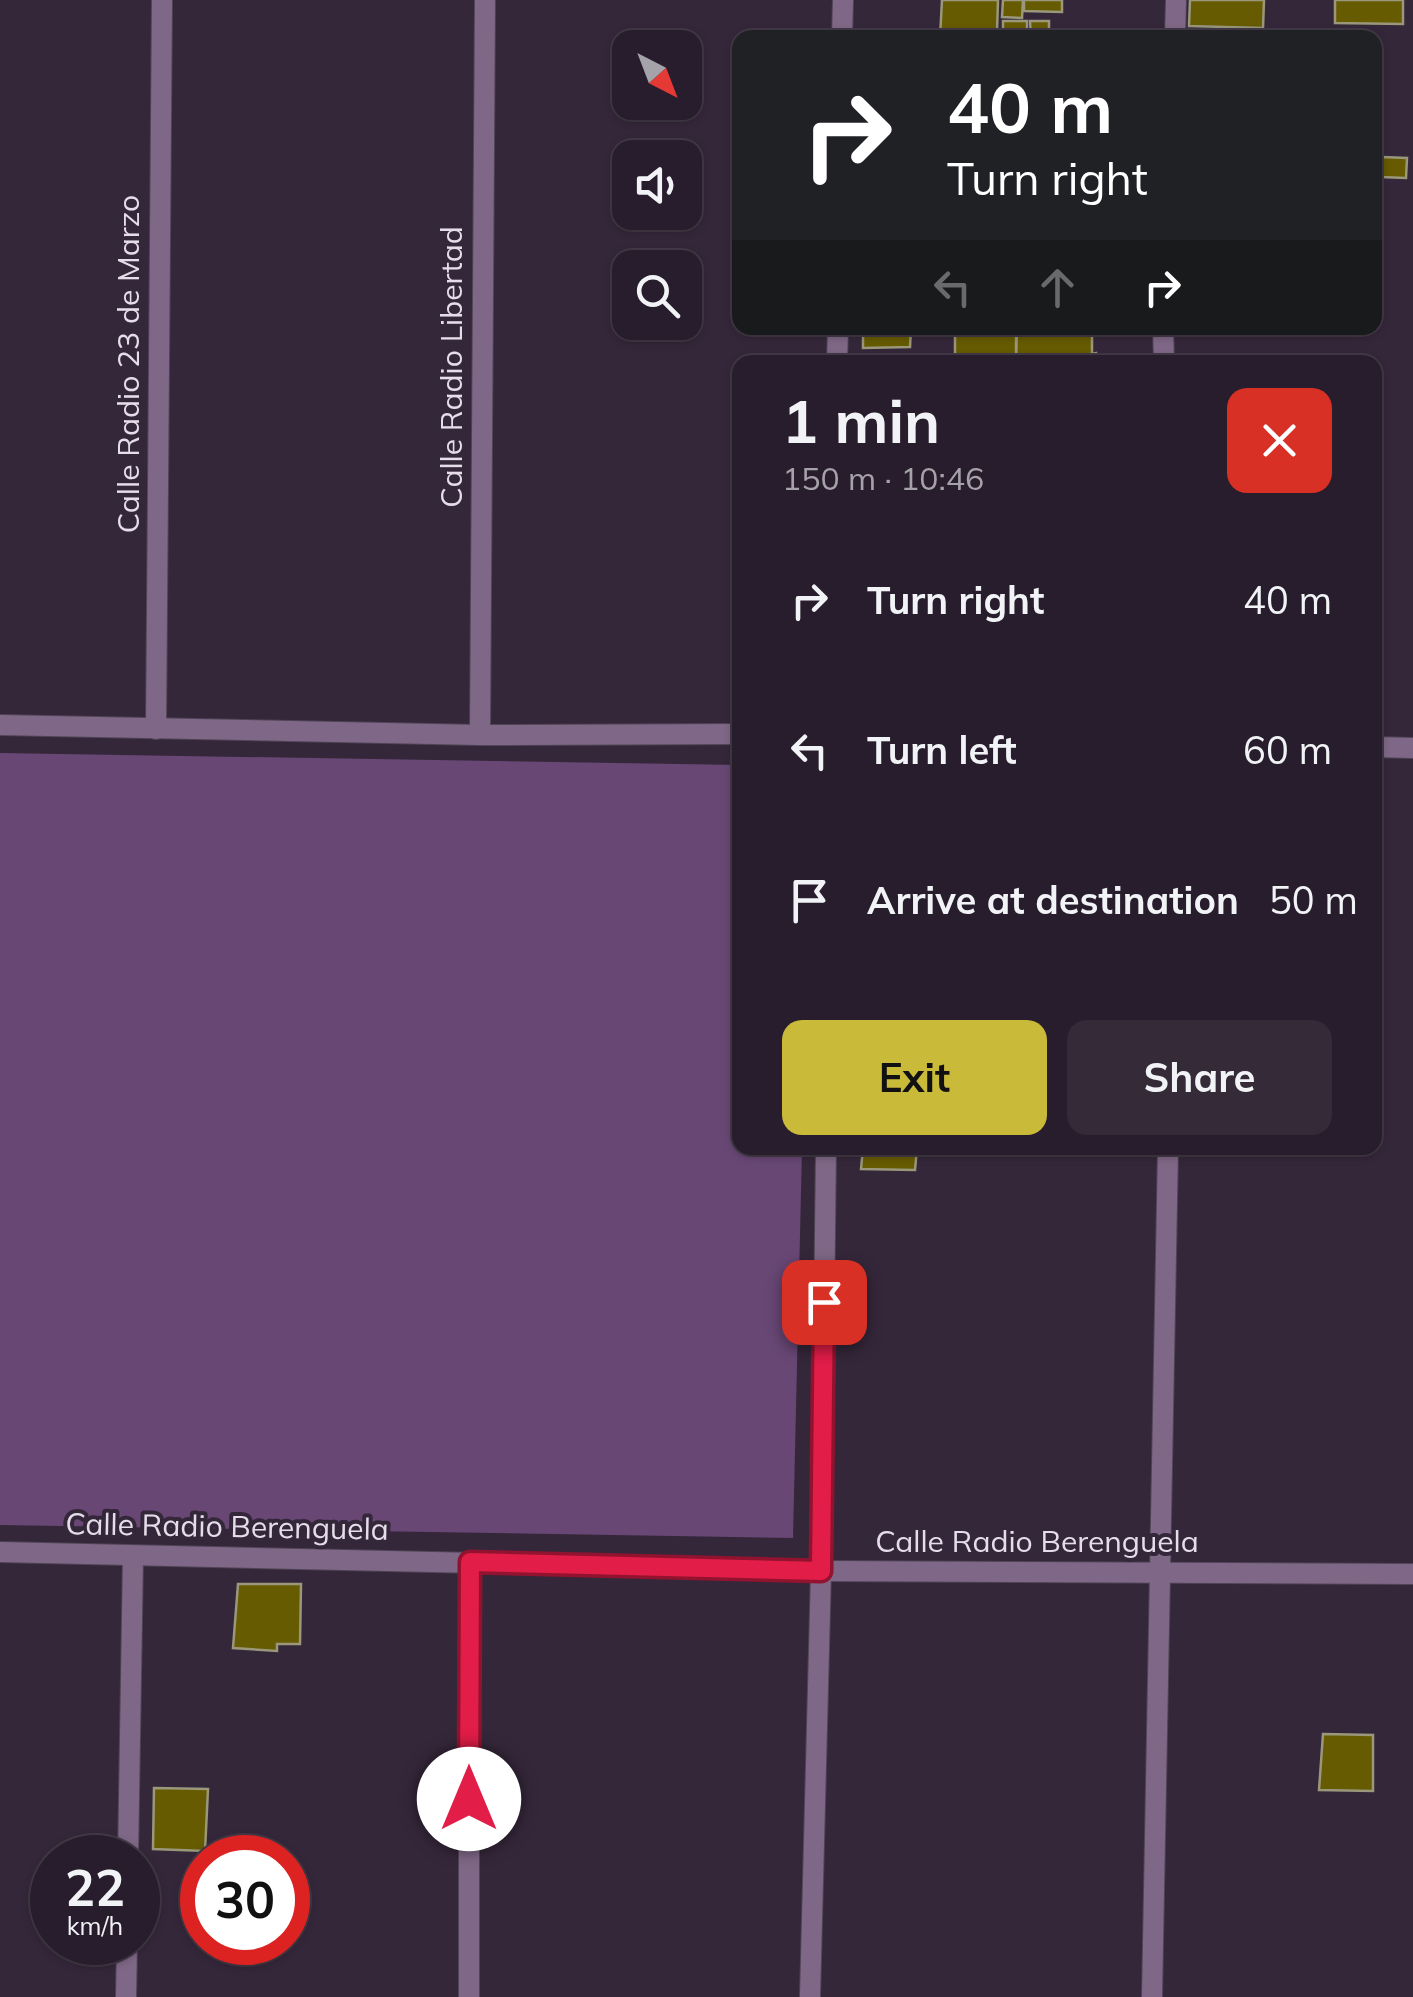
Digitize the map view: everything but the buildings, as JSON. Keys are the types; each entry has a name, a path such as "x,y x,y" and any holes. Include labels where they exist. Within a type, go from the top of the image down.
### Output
{"street":[{"name":"Calle Radio 23 de Marzo","path":"156,729 162,0"},
{"name":"Calle Radio Libertad","path":"480,735 484,0"},
{"path":"842,30 843,0"},
{"path":"1174,30 1176,0"},
{"path":"0,725 480,735 732,734"},
{"path":"1382,746 1413,748"},
{"path":"810,1997 826,1155"},
{"path":"1152,1997 1168,1155"},
{"name":"Calle Radio Berenguela","path":"0,1552 821,1571 1413,1574"},
{"path":"128,1835 133,1557"},
{"path":"469,1997 470,1562"},
{"path":"126,1997 127,1965"}],"shaded area":[{"path":"0,753 732,765 732,1155 802,1155 793,1538 0,1525"}],"route":[{"path":"469,1799 470,1562 821,1571 824,1302"}]}
